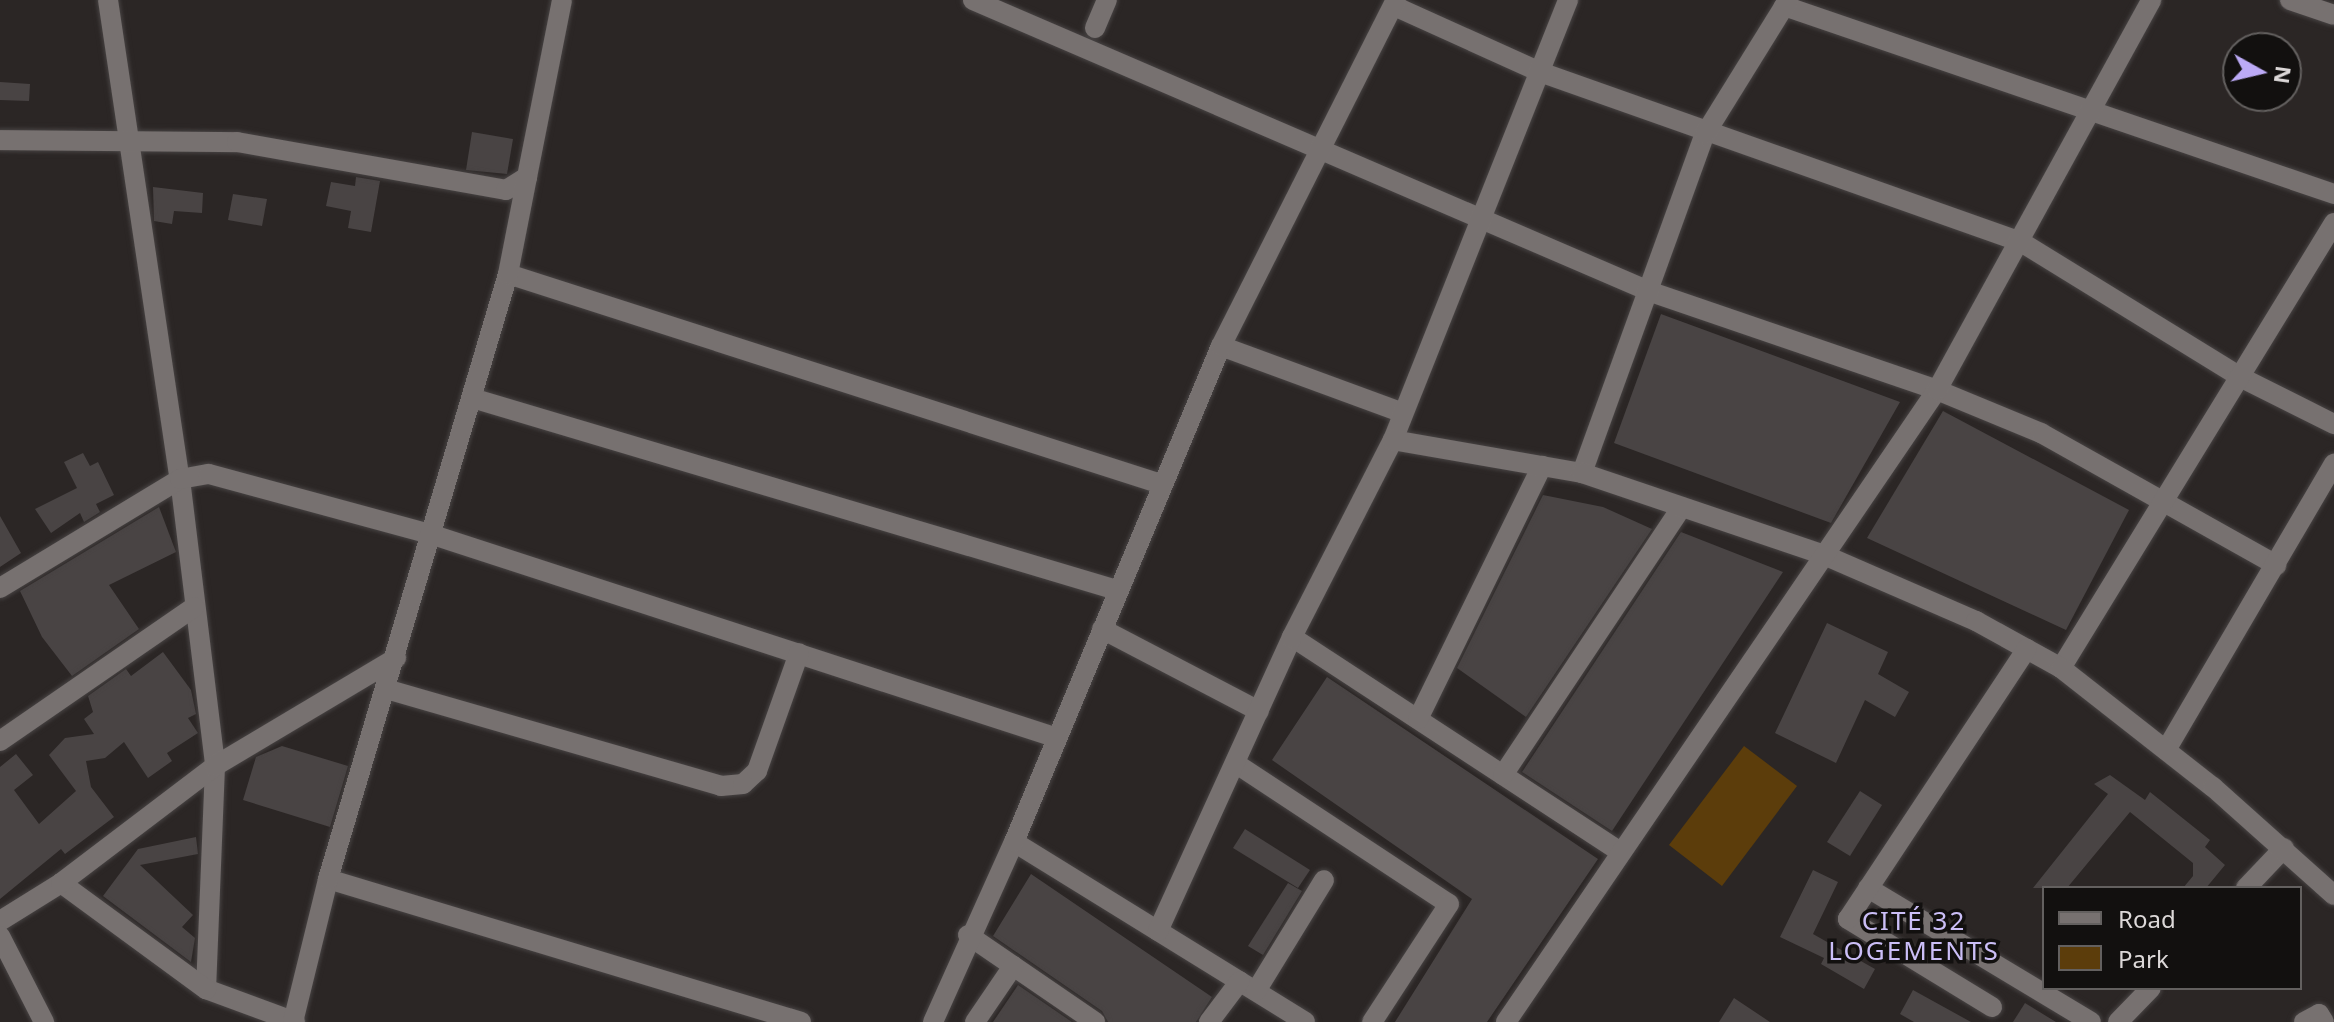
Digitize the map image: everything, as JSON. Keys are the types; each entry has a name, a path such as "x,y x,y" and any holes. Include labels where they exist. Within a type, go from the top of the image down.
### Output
{"street":[{"path":"108,0 126,140 180,479 215,766 206,989"},
{"path":"61,883 206,989 294,1022 328,879 508,274 562,0"},
{"path":"973,0 1317,153 1651,292 1937,390 2041,433 2276,565"},
{"path":"1095,28 1107,0"},
{"path":"1158,931 1292,637 1393,440 1568,0"},
{"path":"1506,1022 1619,851 1937,390 2021,242 2151,0"},
{"path":"2290,0 2334,15"},
{"path":"933,1022 968,935 1014,842 1221,346 1395,3 1540,72 1705,134 2021,242 2242,378 2334,424"},
{"path":"1582,473 1651,292 1705,134 1786,3 2334,194"},
{"path":"0,140 237,142 506,190 527,177"},
{"path":"2061,668 2242,378 2334,223"},
{"path":"508,274 1161,484"},
{"path":"1221,346 1403,413"},
{"path":"472,398 1117,590"},
{"path":"1393,440 1582,473 1824,555 2027,649 2061,668 2284,848 2331,882"},
{"path":"2166,750 2334,464"},
{"path":"1418,719 1542,466"},
{"path":"0,588 180,479 209,474 430,534 1057,738"},
{"path":"1503,775 1682,507"},
{"path":"0,741 194,607"},
{"path":"1102,629 1259,711"},
{"path":"1292,637 1619,851"},
{"path":"1992,1007 1848,919 2027,649"},
{"path":"386,689 721,786 743,784 757,771 799,653"},
{"path":"0,921 61,883 215,766 396,658"},
{"path":"1235,763 1449,904 1372,1022"},
{"path":"1014,842 1305,1022"},
{"path":"2248,886 2284,848"},
{"path":"328,879 801,1022"},
{"path":"1209,1022 1248,986 1324,880"},
{"path":"1868,888 2091,1022"},
{"path":"968,935 1095,1022"},
{"path":"3,954 44,1022"},
{"path":"975,1022 1013,966"},
{"path":"2118,1022 2149,990"},
{"path":"2304,1022 2319,1014 2324,1022"}],"green space":[{"path":"1744,746 1797,786 1722,886 1669,845"}],"building":[{"path":"0,82 30,84 29,101 0,100"},
{"path":"472,132 513,139 507,174 466,170"},
{"path":"356,177 380,181 371,232 348,228 351,211 326,206 331,182 355,186"},
{"path":"153,187 203,193 202,213 174,211 172,224 154,221"},
{"path":"233,194 267,199 262,226 228,220"},
{"path":"1661,314 1900,402 1831,523 1614,443"},
{"path":"1943,411 2129,510 2066,630 1867,538"},
{"path":"83,453 90,466 98,462 114,495 96,504 100,512 84,522 80,513 51,533 35,509 77,488 64,462"},
{"path":"1543,495 1603,507 1652,529 1526,717 1457,668"},
{"path":"159,507 176,552 109,585 139,629 72,676 42,637 20,591"},
{"path":"0,516 21,553 0,567"},
{"path":"1681,532 1783,572 1612,831 1522,772"},
{"path":"1827,623 1888,652 1878,674 1909,692 1895,717 1865,700 1836,763 1775,733"},
{"path":"163,652 191,690 196,714 188,718 198,733 167,753 172,761 148,778 124,742 105,758 86,761 91,787 114,817 65,854 61,849 0,899 0,767 16,754 33,775 14,790 39,824 76,791 49,755 65,738 94,734 84,719 93,712 88,696 126,669 131,676"},
{"path":"1327,677 1598,859 1487,1022 1395,1022 1472,899 1272,760"},
{"path":"282,746 348,766 330,827 243,800 256,757"},
{"path":"2110,775 2145,800 2150,792 2210,840 2205,847 2225,865 2208,886 2185,886 2193,876 2193,863 2130,812 2069,886 2033,888 2108,794 2094,784"},
{"path":"1860,791 1882,805 1850,856 1827,842"},
{"path":"1245,829 1310,870 1298,888 1233,848"},
{"path":"196,837 198,854 140,865 193,915 182,927 195,938 191,962 103,896 138,849"},
{"path":"1813,870 1838,882 1813,934 1875,969 1864,989 1821,964 1824,958 1780,937"},
{"path":"1031,874 1212,997 1196,1022 1108,1022 1102,1011 993,936"},
{"path":"1288,883 1302,891 1263,955 1248,946"},
{"path":"1018,985 1072,1022 993,1022"},
{"path":"1913,990 1971,1022 1914,1022 1900,1014"},
{"path":"1734,998 1770,1022 1719,1022"},
{"path":"2025,1003 2056,1022 2013,1022"}],"district":[{"name":"CITÉ 32 LOGEMENTS","path":"1914,936"}]}
